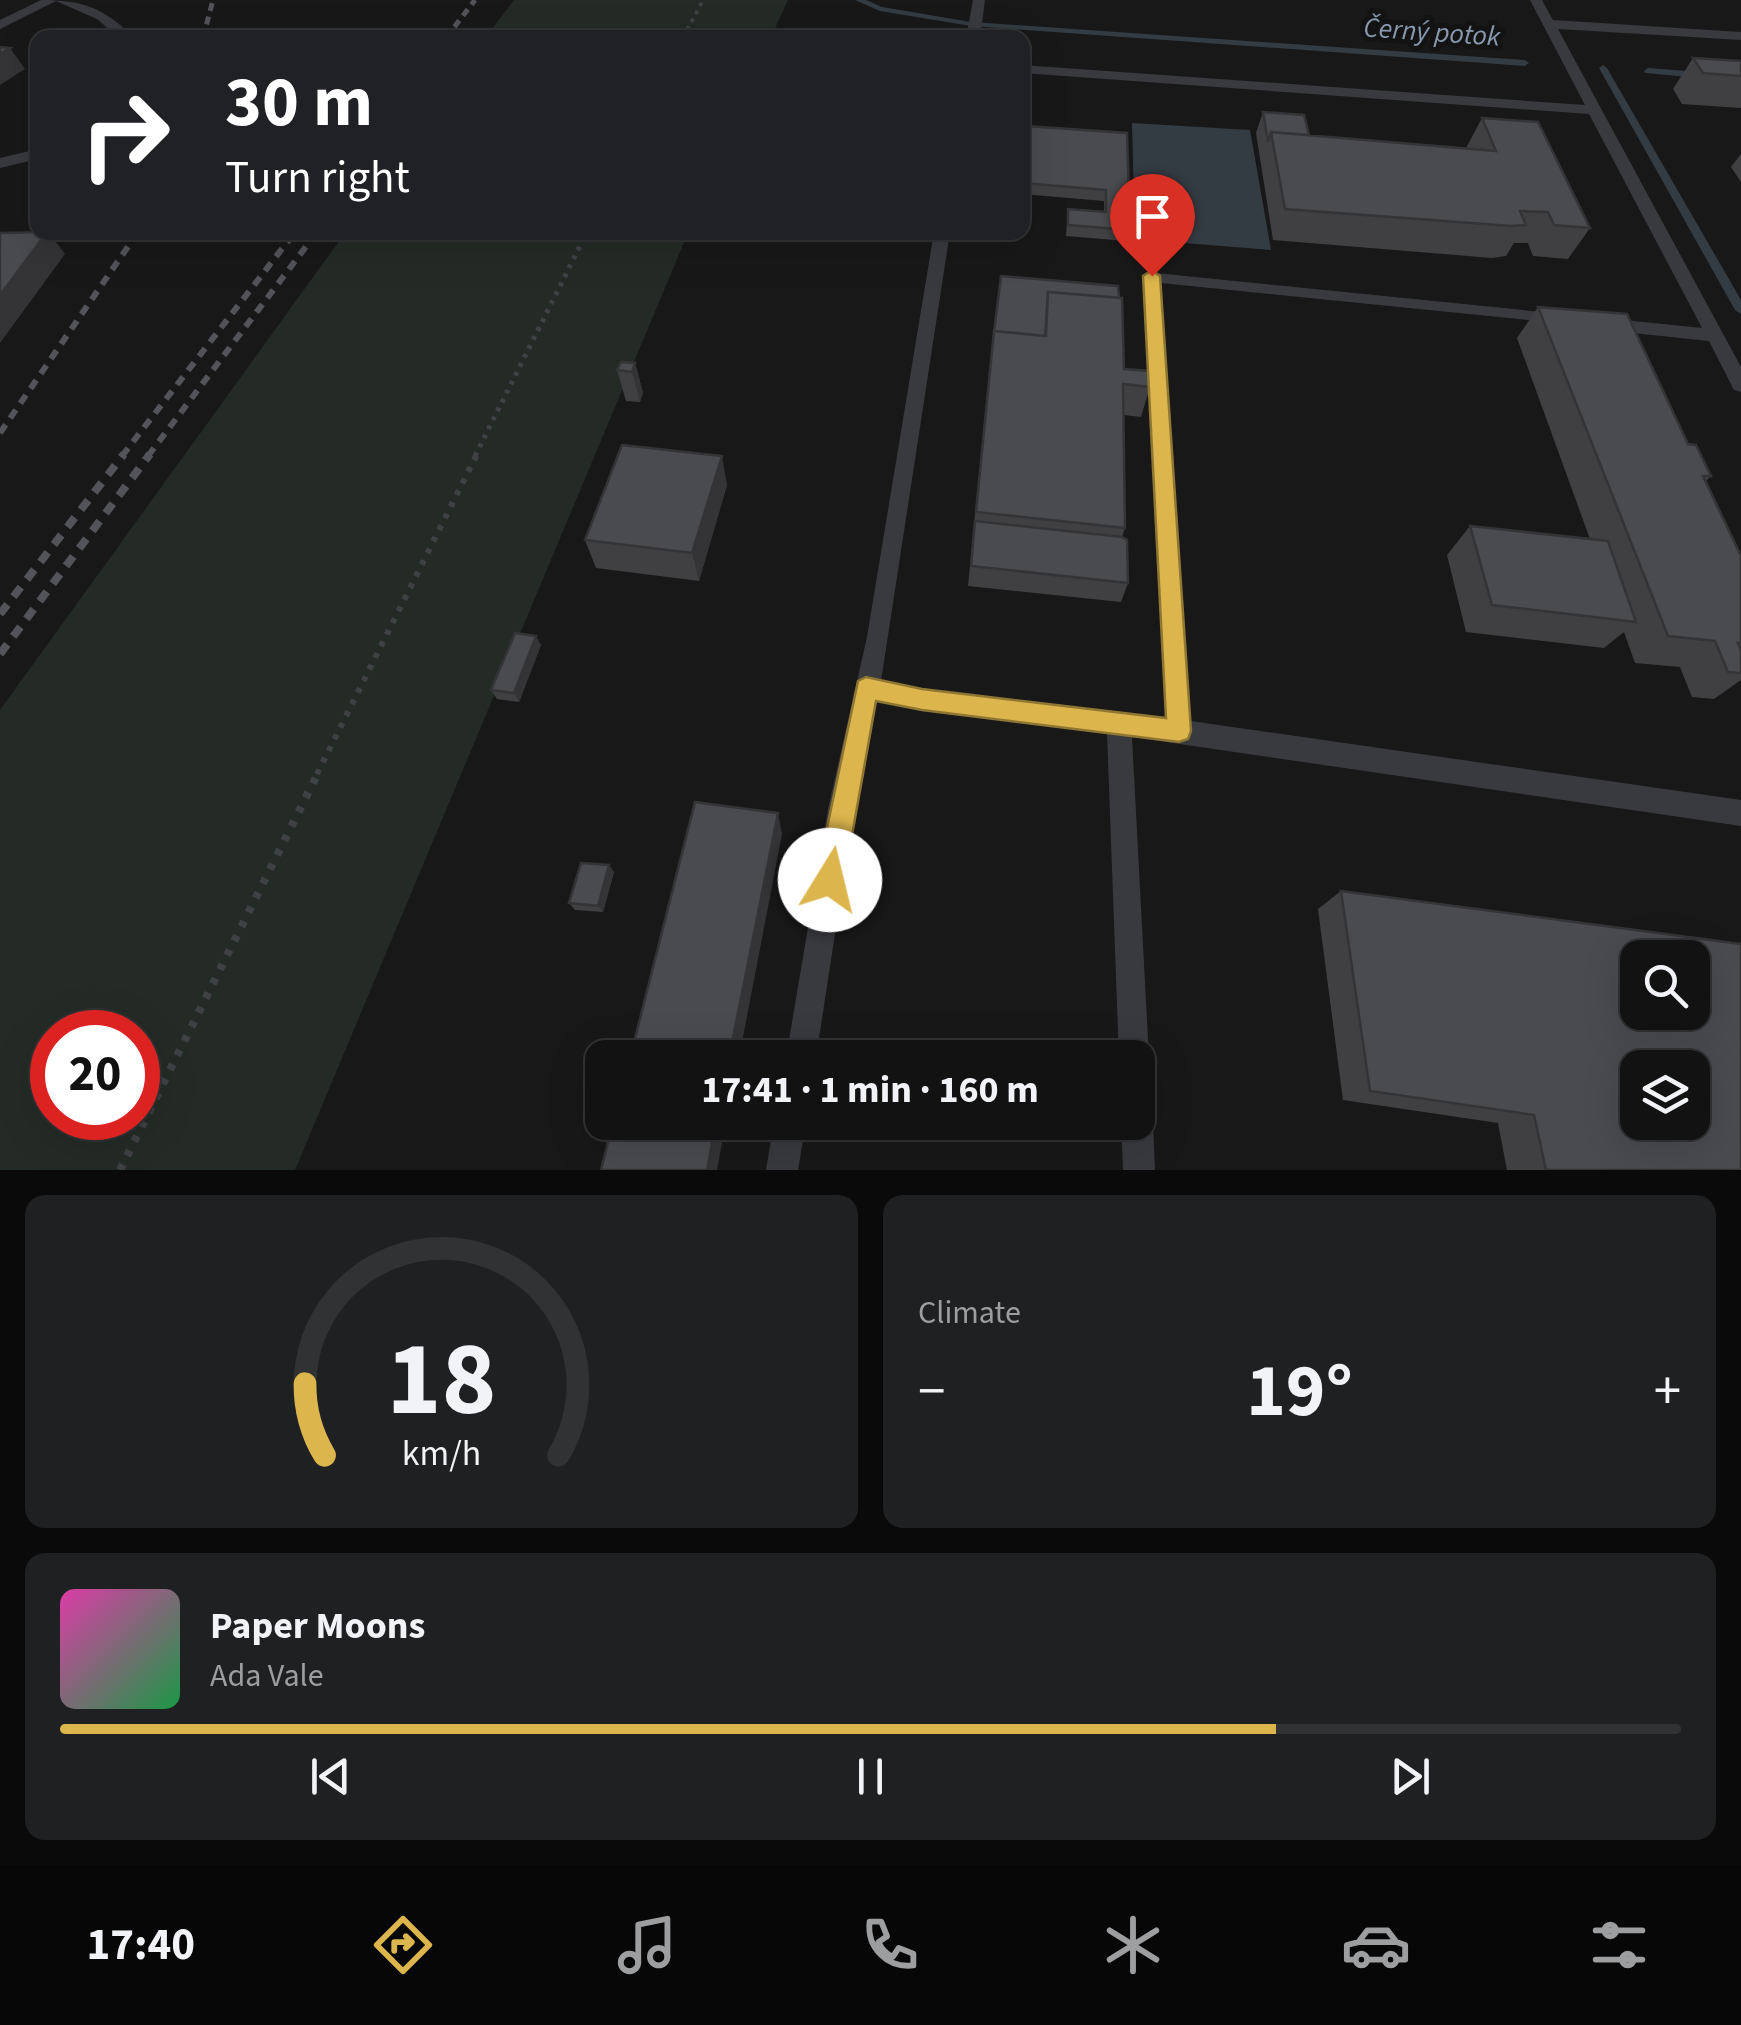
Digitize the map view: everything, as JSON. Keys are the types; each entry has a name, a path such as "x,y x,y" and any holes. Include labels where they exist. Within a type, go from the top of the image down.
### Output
{"lane":[{"path":"0,24 52,0"},
{"path":"62,0 102,16 119,30"},
{"path":"1536,0 1741,385"},
{"path":"1548,24 1741,36"},
{"path":"1030,71 1594,110"},
{"path":"0,163 30,156"},
{"path":"804,1040 842,809 879,638 941,240"},
{"path":"1179,731 1152,276 1715,336"},
{"path":"866,688 922,700 1179,731 1741,812"},
{"path":"1119,724 1133,1040"},
{"path":"782,1170 787,1140"},
{"path":"1138,1140 1139,1170"}],"path":[{"path":"687,30 703,0"},
{"path":"120,1170 583,240"}],"shaded area":[{"path":"514,0 788,0 774,30 491,30"},
{"path":"1132,123 1250,130 1271,250 1135,239"},
{"path":"340,240 685,240 295,1170 0,1170 0,710"}],"building":[{"path":"1693,58 1741,61 1741,76 1703,73"},
{"path":"1263,112 1304,115 1309,135 1271,132 1268,142"},
{"path":"1482,118 1538,122 1590,228 1554,225 1548,212 1520,211 1526,225 1511,226 1285,209 1271,132 1496,151"},
{"path":"1030,126 1127,133 1130,230 1068,225 1068,209 1106,212 1106,190 1030,184"},
{"path":"30,232 30,240 41,240 0,295 0,233"},
{"path":"1001,276 1118,286 1119,298 1048,292 1045,336 994,331"},
{"path":"1048,292 1122,298 1124,369 1150,371 1150,387 1123,384 1125,528 976,512 994,331 1046,336"},
{"path":"1538,307 1627,314 1688,444 1696,445 1711,476 1703,476 1741,556 1741,673 1728,672 1715,641 1668,636"},
{"path":"621,362 635,363 632,372 617,370"},
{"path":"622,445 722,456 692,553 585,540"},
{"path":"975,521 1122,537 1127,540 1128,583 971,566"},
{"path":"1470,526 1608,541 1636,622 1492,605"},
{"path":"515,633 536,636 514,693 491,690"},
{"path":"695,802 778,813 733,1040 635,1040"},
{"path":"581,863 609,865 598,906 569,903"},
{"path":"1341,891 1741,944 1741,1170 1546,1170 1534,1115 1370,1091"},
{"path":"608,1140 713,1140 707,1170 601,1170"}],"waterway":[{"name":"Černý potok","path":"859,0 880,9 971,24 1525,63"},
{"path":"1603,68 1741,310"},
{"name":"Černý potok","path":"1648,71 1700,75"}],"railway":[{"path":"205,30 213,0"},
{"path":"452,30 475,0"},
{"path":"0,433 133,240"},
{"path":"122,456 289,240"},
{"path":"148,456 311,240"},
{"path":"0,614 124,454"},
{"path":"0,654 150,454"}],"route":[{"path":"830,880 866,688 922,700 1179,731 1152,276"}]}
